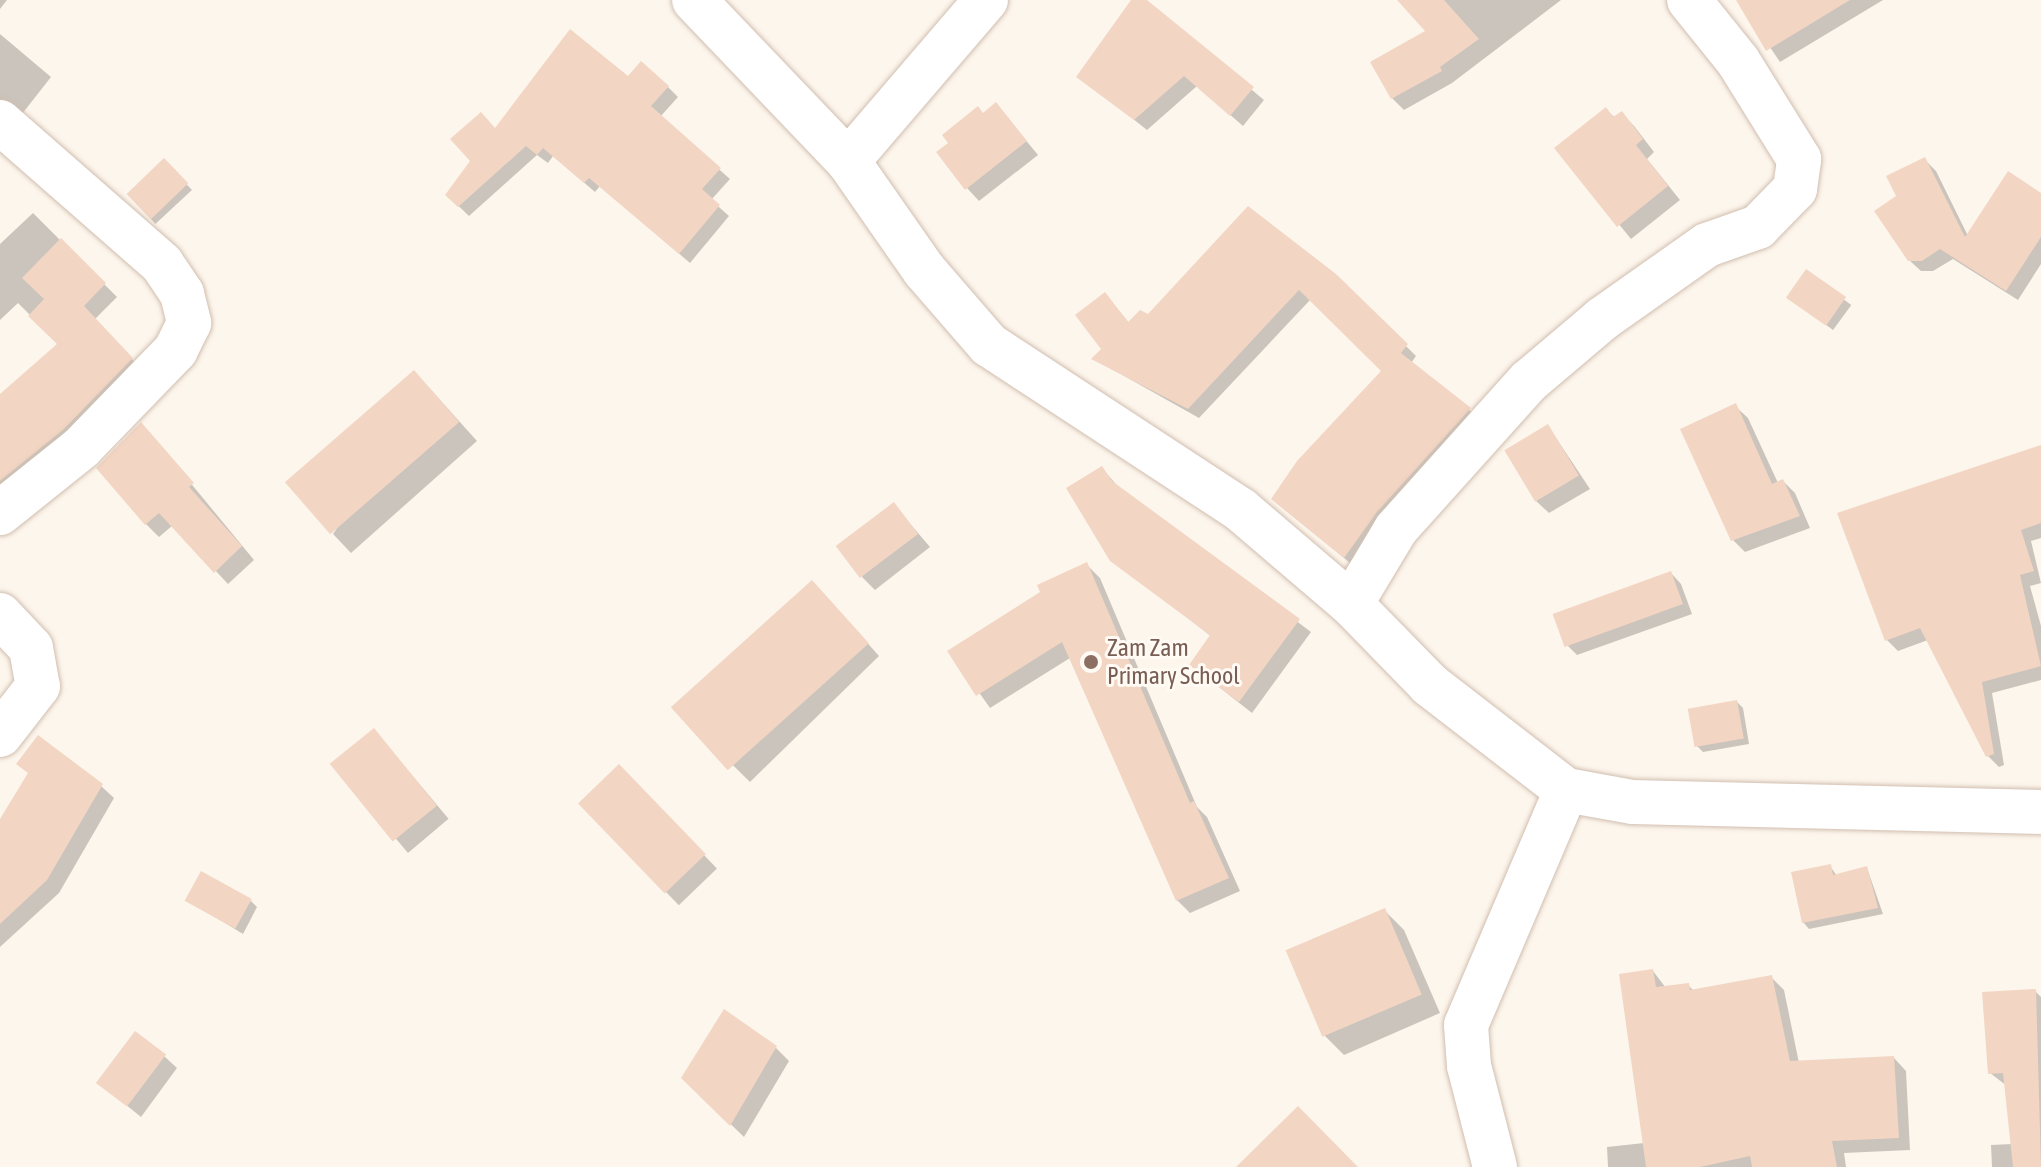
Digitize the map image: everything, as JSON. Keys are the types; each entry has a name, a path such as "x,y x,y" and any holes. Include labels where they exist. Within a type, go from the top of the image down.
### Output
{"street":[{"path":"694,0 848,161 924,270 989,345 1241,510 1351,604 1430,685 1566,790 1633,802 2041,812"},
{"path":"848,161 986,0"},
{"path":"1351,604 1396,529 1529,381 1602,319 1707,245 1758,227 1795,189 1799,159 1738,61 1689,0"},
{"path":"0,122 162,264 182,294 189,323 176,350 81,448 0,513"},
{"path":"0,615 31,648 38,686 0,735"},
{"path":"1495,1167 1469,1066 1466,1025 1566,790"}],"building":[{"path":"1131,0 1147,0 1254,87 1230,116 1184,76 1134,120 1076,77"},
{"path":"1397,0 1444,0 1479,39 1440,67 1442,71 1391,99 1370,62 1425,31"},
{"path":"1736,0 1850,0 1766,51"},
{"path":"570,29 628,76 641,61 669,86 651,106 721,168 702,189 720,205 679,254 589,178 584,183 543,148 537,155 526,146 458,207 445,195 470,161 450,139 481,112 495,128"},
{"path":"996,102 1027,141 965,190 936,152 948,143 942,135 978,106 983,113"},
{"path":"1606,107 1613,117 1622,111 1643,139 1636,145 1668,186 1617,227 1554,148"},
{"path":"1925,157 1965,237 2008,171 2041,193 2041,237 2006,291 1940,249 1922,261 1908,261 1874,211 1896,196 1886,176"},
{"path":"164,158 188,183 151,219 127,194"},
{"path":"1248,206 1336,274 1408,344 1401,353 1471,408 1377,512 1344,558 1271,499 1297,461 1381,371 1299,290 1188,409 1091,359 1101,349 1075,315 1105,292 1128,322 1140,310 1148,314"},
{"path":"61,238 106,283 84,306 133,358 64,429 0,481 0,394 57,344 28,316 44,299 22,278"},
{"path":"1806,269 1846,297 1826,326 1786,298"},
{"path":"414,370 459,422 330,534 285,482"},
{"path":"1736,403 1772,484 1783,479 1800,516 1731,541 1680,429"},
{"path":"141,422 194,483 189,487 242,546 214,573 159,513 145,525 96,468"},
{"path":"1548,424 1579,475 1535,502 1504,450"},
{"path":"2041,445 2041,523 2021,530 2034,571 2020,575 2041,666 1982,682 1994,754 1986,757 1920,628 1885,641 1837,513"},
{"path":"1102,466 1112,481 1300,619 1239,702 1189,665 1210,635 1110,561 1066,488"},
{"path":"894,502 918,534 860,578 836,546"},
{"path":"1087,562 1190,803 1194,801 1229,878 1176,901 1062,642 976,696 947,651 1040,592 1037,585"},
{"path":"1671,571 1683,604 1565,647 1553,614"},
{"path":"812,580 869,643 728,770 671,707"},
{"path":"1737,700 1744,738 1695,747 1688,709"},
{"path":"374,728 437,806 393,842 330,764"},
{"path":"38,735 103,784 47,880 0,924 0,819 28,773 16,764"},
{"path":"619,764 706,854 665,894 578,804"},
{"path":"1831,864 1833,875 1867,866 1878,908 1802,923 1791,872"},
{"path":"201,871 252,899 235,929 185,901"},
{"path":"1385,908 1422,995 1322,1037 1286,950"},
{"path":"1653,969 1656,987 1689,983 1690,990 1772,975 1790,1061 1894,1056 1899,1138 1832,1141 1837,1167 1752,1167 1750,1156 1700,1167 1646,1167 1619,974"},
{"path":"2036,989 2041,1167 2013,1167 2003,1073 1988,1074 1982,992"},
{"path":"724,1009 777,1046 730,1126 681,1078"},
{"path":"135,1031 166,1054 127,1106 96,1083"},
{"path":"1298,1106 1358,1167 1236,1167"}],"place":[{"name":"Zam Zam Primary School","path":"1091,662"}]}
